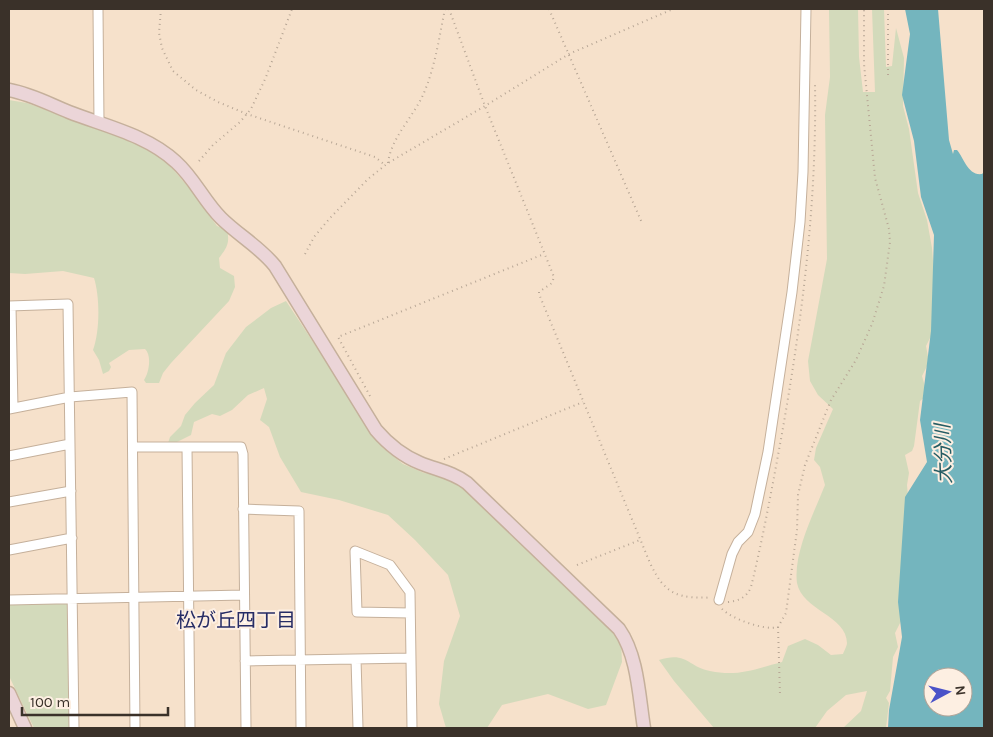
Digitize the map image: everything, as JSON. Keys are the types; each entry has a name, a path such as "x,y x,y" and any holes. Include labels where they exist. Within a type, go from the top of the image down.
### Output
{"street":[{"path":"98,9 99,123"},
{"path":"719,600 732,554 738,542 748,532 755,514 768,452 792,292 800,222 803,172 806,9"},
{"path":"9,90 27,93 141,140 176,161 219,216 268,258 376,430 388,443 414,460 448,472 467,483 613,622 624,636 631,651 644,728"},
{"path":"74,728 73,598 70,397 68,304 10,306 11,409 70,397 132,392 135,728"},
{"path":"9,456 70,444"},
{"path":"133,447 241,447 243,454 244,509 246,728"},
{"path":"188,447 190,728"},
{"path":"9,502 71,491"},
{"path":"244,509 299,511 301,728"},
{"path":"9,550 72,538"},
{"path":"410,613 357,612 355,551 390,565 410,592 412,728"},
{"path":"9,600 244,595"},
{"path":"245,661 411,658"},
{"path":"356,659 358,728"},
{"path":"9,693 25,728"}],"path":[{"path":"161,9 159,40 173,71 196,90 247,114 375,157 385,165"},
{"path":"199,161 212,145 247,114 266,77 292,9"},
{"path":"388,163 392,149 422,97 429,80 444,9"},
{"path":"449,9 485,106 554,279 539,294 656,576 669,591 684,596 706,597 730,602 742,598 749,593 771,496 798,336 807,266 813,192 815,84"},
{"path":"549,9 642,223"},
{"path":"305,254 314,237 330,218 368,179 388,163 569,54 673,9"},
{"path":"780,695 778,627 786,613 797,530 798,496 805,465 832,400 856,360 872,324 885,278 890,242 889,229 875,178 864,64 864,9"},
{"path":"888,9 888,76"},
{"path":"370,396 338,337 544,254"},
{"path":"444,459 583,402"},
{"path":"577,565 640,540"},
{"path":"719,600 721,608 729,615 764,627 778,627"}],"green space":[{"path":"829,9 858,9 859,57 863,92 875,92 872,9 884,9 886,67 892,66 896,28 904,58 903,106 909,129 918,193 927,220 934,273 933,332 926,346 929,362 922,376 926,390 925,397 920,401 914,446 912,451 905,455 909,473 907,485 910,518 901,621 895,633 898,647 893,657 890,691 886,698 889,703 886,728 843,728 861,711 867,691 846,695 827,711 815,728 714,728 674,681 659,660 676,657 710,671 738,673 782,662 788,646 805,639 818,645 831,655 843,654 847,644 845,634 840,626 807,600 797,583 798,559 801,546 825,485 820,467 814,460 816,448 833,409 818,395 810,381 808,361 827,259 825,115 830,77"},
{"path":"9,100 27,103 134,142 157,154 190,189 217,226 227,230 227,245 219,258 220,268 234,276 235,287 229,301 171,363 163,373 159,383 146,383 144,380 149,364 145,349 129,350 109,363 111,367 109,371 103,374 99,360 93,350 97,333 98,314 94,278 63,271 25,274 9,273"},
{"path":"286,301 369,430 383,448 403,464 424,473 441,475 467,490 593,606 621,641 622,662 606,705 588,709 548,694 502,705 487,728 446,728 439,704 444,661 460,616 448,575 415,540 388,515 339,500 301,492 280,457 269,427 260,420 267,399 264,388 248,395 232,410 220,416 212,414 194,422 191,435 175,443 168,443 170,437 181,426 185,415 214,385 226,353 246,327 271,308"},
{"path":"64,602 68,605 70,728 34,728 9,676 9,604"}],"water":[{"name":"大分川","path":"905,9 938,9 949,140 953,154 954,150 957,150 973,172 982,174 984,172 984,728 888,728 889,710 902,637 898,602 905,497 927,462 920,420 931,331 934,235 921,197 914,141 902,95 910,34"}],"district":[{"name":"松が丘四丁目","path":"236,620"}]}
